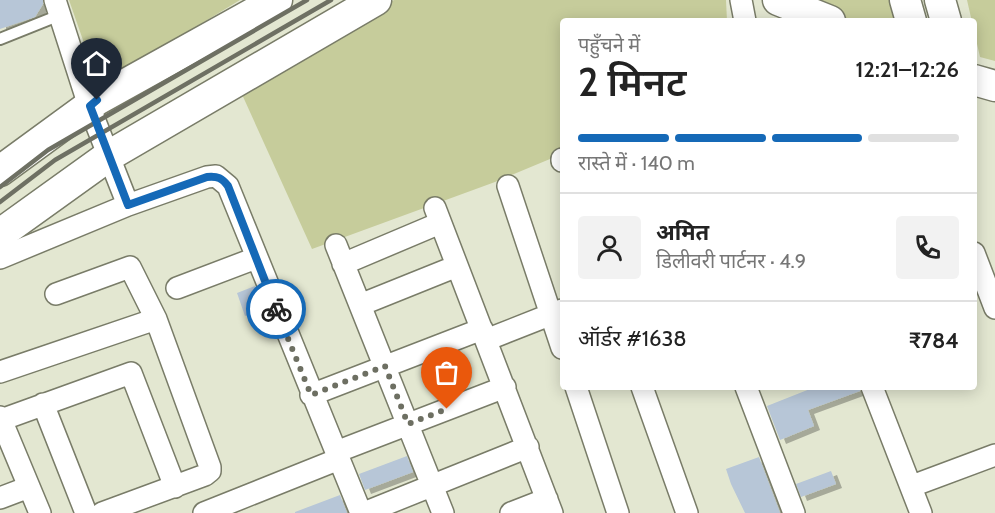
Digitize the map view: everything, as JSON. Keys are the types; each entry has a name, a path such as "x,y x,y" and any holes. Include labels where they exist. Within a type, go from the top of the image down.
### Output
{"street":[{"path":"0,171 90,106 277,0"},
{"path":"0,234 110,155 376,0"},
{"path":"741,0 744,18"},
{"path":"905,0 910,18"},
{"path":"940,0 945,18"},
{"path":"58,8 90,106 128,205"},
{"path":"787,9 819,18"},
{"path":"977,81 995,87"},
{"path":"0,258 128,205 216,176 228,186 311,395 362,513 528,447"},
{"path":"508,186 557,312 560,334"},
{"path":"443,513 339,255 437,216 505,387 549,506 511,513"},
{"path":"177,288 256,258"},
{"path":"977,261 995,308"},
{"path":"360,305 457,266"},
{"path":"56,294 130,267 156,319 210,467 210,471 205,475 102,513"},
{"path":"311,395 385,366 557,312"},
{"path":"0,372 156,319"},
{"path":"40,513 1,419 130,373 175,487"},
{"path":"204,513 408,424 505,387"},
{"path":"577,390 618,513"},
{"path":"643,390 687,513"},
{"path":"747,390 794,513"},
{"path":"873,390 921,513"},
{"path":"44,404 86,513"},
{"path":"912,486 995,455"},
{"path":"0,498 29,487"}],"lane":[{"path":"0,39 58,8"}],"green space":[{"path":"69,0 240,0 99,86"},
{"path":"394,0 726,0 727,18 560,18 560,155 495,182 312,249 240,90"},
{"path":"802,0 892,0 897,18 846,18"},
{"path":"967,0 995,0 995,61 980,57 977,44 977,18 971,18"}],"building":[{"path":"0,0 43,0 43,4 35,17 0,29"},
{"path":"255,286 264,309 245,316 237,293"},
{"path":"807,390 860,390 808,410 814,426 780,440 767,406"},
{"path":"407,456 413,472 365,490 359,474"},
{"path":"759,457 780,513 745,513 731,484 726,469"},
{"path":"831,471 836,484 801,497 796,484"},
{"path":"340,495 347,513 295,513 295,512"}],"railway":[{"path":"0,187 48,150 307,0"},
{"path":"0,202 55,160 331,0"}],"way so far":[{"path":"276,309 311,395 385,366 408,424 447,409"}],"route":[{"path":"97,100 90,106 128,205 207,177 216,176 223,180 228,186 276,309"}]}
